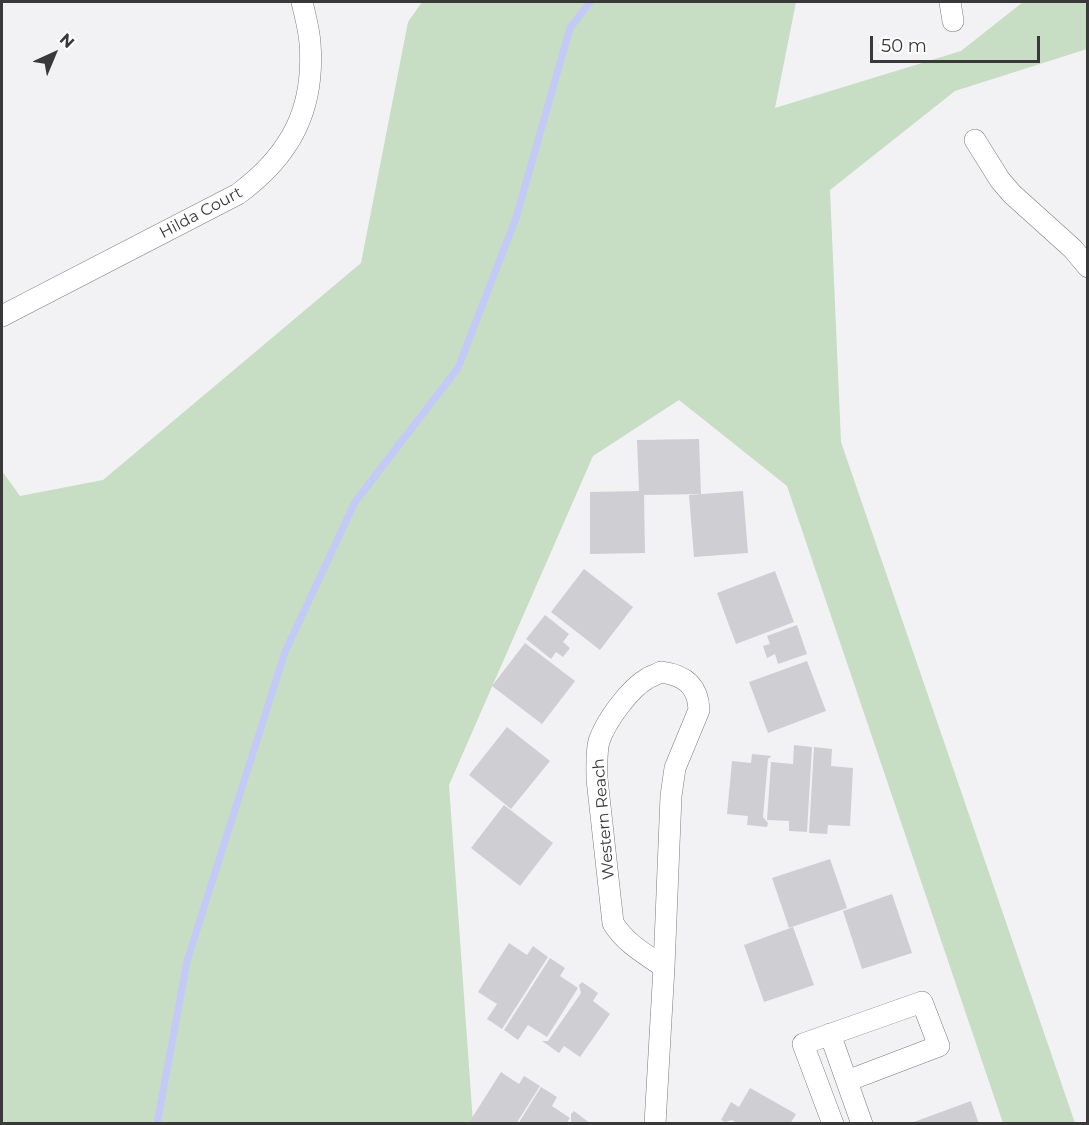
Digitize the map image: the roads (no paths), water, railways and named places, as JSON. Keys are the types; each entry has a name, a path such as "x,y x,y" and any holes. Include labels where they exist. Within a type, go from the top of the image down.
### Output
{"street":[{"name":"Hilda Court","path":"2,316 238,194 266,171 297,127 308,95 311,74 310,41 302,2"},
{"path":"975,140 1000,180 1012,194 1072,249 1088,267"},
{"name":"Western Reach","path":"655,1124 667,917 671,796 675,768 699,710 698,699 686,680 674,674 661,672 646,679 626,698 608,721 599,742 597,779 613,923 626,940 664,967"},
{"path":"833,1124 803,1044 922,1002 939,1046 847,1081"},
{"path":"830,1034 862,1124"}],"waterway":[{"path":"157,1124 187,961 285,652 355,502 458,368 516,218 570,28 590,2"}]}
